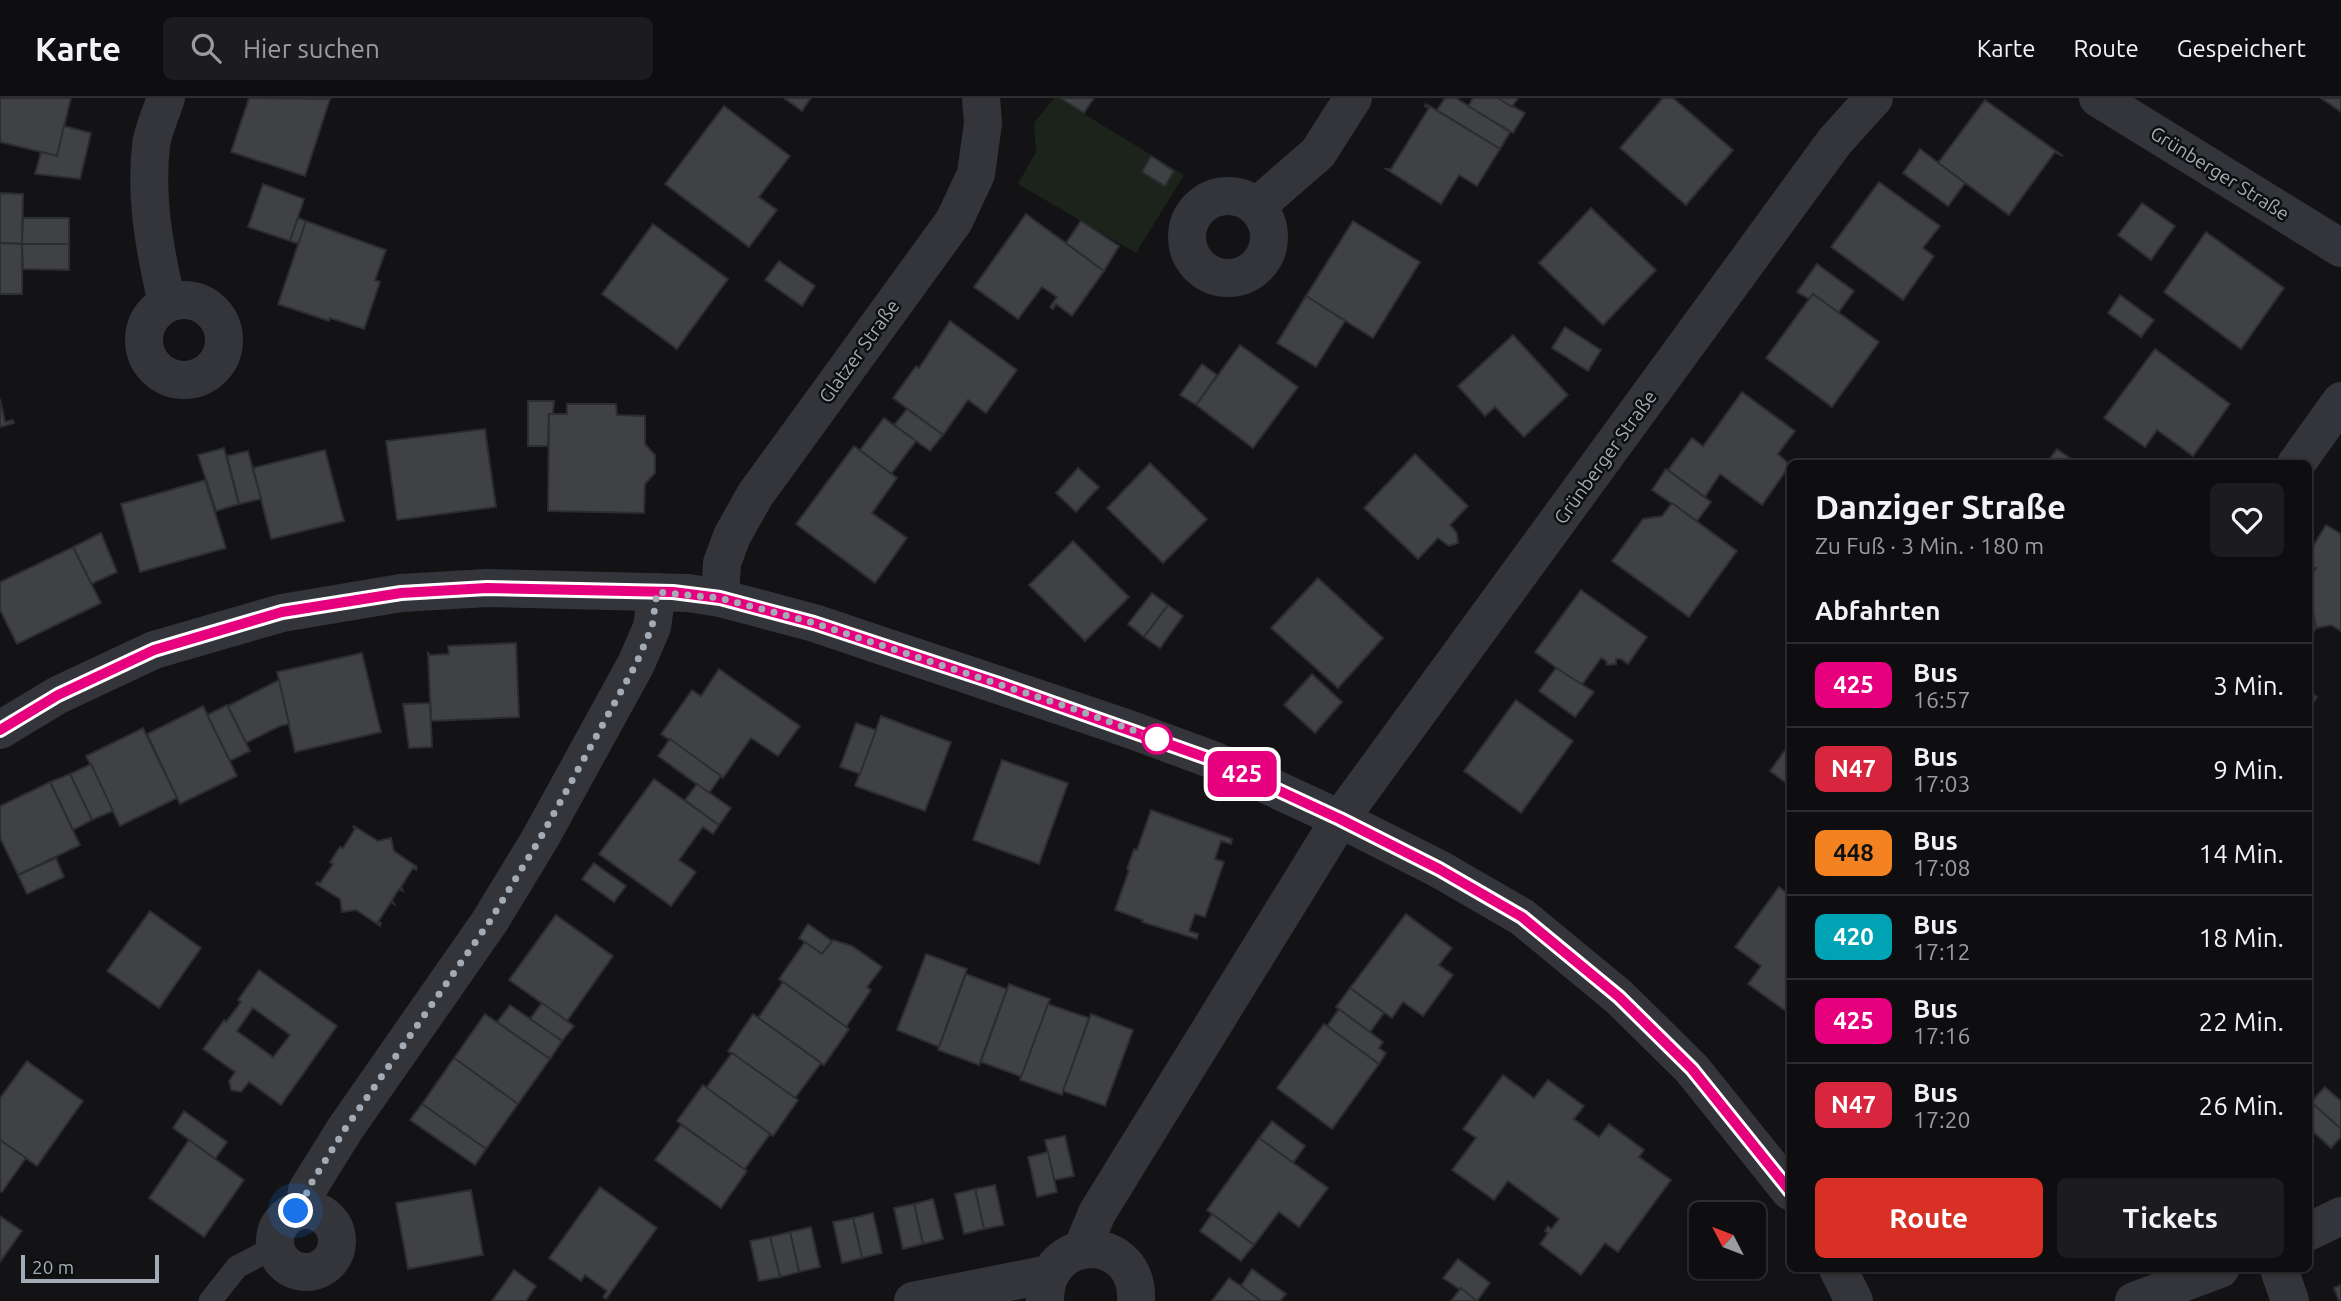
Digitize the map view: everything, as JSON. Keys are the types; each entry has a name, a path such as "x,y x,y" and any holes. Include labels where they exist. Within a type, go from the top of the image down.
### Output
{"street":[{"path":"166,98 151,143 149,199 155,251 167,303"},
{"name":"Glatzer Straße","path":"720,598 722,563 732,536 755,495 954,221 976,174 983,122 981,98"},
{"path":"1256,207 1318,153 1353,98"},
{"name":"Grünberger Straße","path":"1083,1249 1097,1213 1340,819 1835,141 1874,98"},
{"name":"Grünberger Straße","path":"2098,98 2341,248"},
{"path":"2299,460 2341,401"},
{"path":"0,730 58,695 154,650 282,612 401,593 487,588 657,592 720,598 814,623 1074,709 1213,760 1439,869 1522,917 1619,997 1692,1069 1787,1187"},
{"path":"305,1209 307,1190 345,1129 490,921 541,837 636,664 652,627 657,592"},
{"path":"305,1209 324,1216 335,1232 335,1252 329,1260 313,1271 303,1272 285,1264 275,1247 281,1221 288,1215 305,1209"},
{"path":"2312,1230 2341,1216"},
{"path":"913,1301 1047,1287 1058,1262 1069,1254 1096,1248 1111,1253 1124,1262 1133,1275 1137,1289 1136,1301"},
{"path":"1840,1272 1854,1301"},
{"path":"2134,1301 2212,1272"},
{"path":"2280,1272 2290,1301"}],"lane":[{"path":"210,1301 237,1267 275,1247"}],"shaded area":[{"path":"1054,98 1184,175 1136,253 1018,184 1036,152 1034,123"}],"building":[{"path":"0,98 71,98 57,156 0,142"},
{"path":"249,98 330,99 305,176 231,152"},
{"path":"784,98 811,98 802,111"},
{"path":"1060,98 1094,98 1084,113"},
{"path":"1445,98 1456,98 1510,132 1500,149 1437,110"},
{"path":"1473,98 1498,98 1525,113 1513,133 1468,106"},
{"path":"1498,98 1518,98 1512,107"},
{"path":"1663,98 1673,98 1733,150 1686,205 1620,148"},
{"path":"2321,98 2341,98 2341,112"},
{"path":"1985,100 2063,156 2055,152 2009,215 1938,163"},
{"path":"1426,104 1500,149 1477,186 1459,175 1441,204 1386,169 1391,169 1429,108"},
{"path":"724,106 790,156 759,197 777,210 749,247 665,184"},
{"path":"64,126 91,133 80,179 35,174 41,152 57,156"},
{"path":"1920,149 1965,183 1948,206 1903,173"},
{"path":"1151,156 1174,171 1165,186 1142,172"},
{"path":"1879,182 1940,226 1923,248 1934,256 1903,300 1831,247"},
{"path":"263,184 304,199 290,241 248,227"},
{"path":"0,193 23,194 22,244 0,243"},
{"path":"2142,203 2175,226 2151,260 2118,235"},
{"path":"1591,208 1656,270 1603,325 1539,263"},
{"path":"1026,214 1104,271 1072,316 1056,304 1053,309 1050,307 1057,297 1042,287 1018,319 974,287"},
{"path":"23,218 69,218 69,244 22,244"},
{"path":"298,218 306,221 299,244 290,241"},
{"path":"306,221 386,250 375,280 380,282 364,329 278,304"},
{"path":"1081,221 1119,246 1104,271 1066,243"},
{"path":"1353,221 1420,262 1373,338 1306,296"},
{"path":"653,224 728,279 677,349 602,294"},
{"path":"2206,232 2284,288 2241,349 2164,292"},
{"path":"0,243 22,244 22,294 0,294"},
{"path":"22,244 69,244 69,270 23,269"},
{"path":"779,261 815,286 802,306 765,280"},
{"path":"1817,264 1854,291 1838,313 1813,294 1809,299 1797,292"},
{"path":"1813,294 1879,342 1832,407 1766,358"},
{"path":"2120,295 2154,320 2141,337 2108,313"},
{"path":"1306,296 1345,321 1316,367 1277,343"},
{"path":"950,321 1017,370 986,413 968,400 943,435 893,398 916,366 919,368"},
{"path":"1565,327 1601,350 1588,371 1552,348"},
{"path":"1513,335 1568,395 1524,437 1495,407 1485,416 1458,386"},
{"path":"1240,345 1298,387 1253,448 1196,405"},
{"path":"2155,349 2230,404 2193,456 2157,430 2145,447 2104,418"},
{"path":"1202,364 1217,375 1196,405 1180,395"},
{"path":"1742,392 1795,431 1778,454 1787,462 1787,469 1762,505 1720,474 1705,497 1668,470 1692,438 1703,446"},
{"path":"0,399 5,422 13,420 14,423 0,427"},
{"path":"528,401 554,401 553,414 549,414 548,446 528,446"},
{"path":"567,404 616,404 617,415 645,416 645,444 655,455 655,473 645,484 644,513 548,511 549,414 567,414"},
{"path":"907,409 943,435 930,451 894,425"},
{"path":"884,418 916,441 891,474 860,450"},
{"path":"485,429 496,507 397,520 386,441"},
{"path":"854,446 897,478 872,513 907,538 875,583 796,524"},
{"path":"224,448 239,504 216,511 198,455"},
{"path":"2057,449 2072,460 2049,460"},
{"path":"325,450 344,521 271,539 253,468"},
{"path":"248,451 261,499 239,504 227,456"},
{"path":"1415,454 1468,506 1450,525 1457,533 1458,543 1449,546 1438,538 1418,559 1364,508"},
{"path":"1150,463 1207,519 1163,563 1107,508"},
{"path":"1078,468 1099,487 1076,512 1056,493"},
{"path":"1666,469 1711,502 1697,521 1652,490"},
{"path":"205,480 226,548 140,572 121,504"},
{"path":"1672,503 1737,551 1689,617 1612,561 1643,519 1662,516"},
{"path":"2326,525 2341,534 2341,631 2331,625 2316,628 2312,613 2312,574 2316,568 2312,567 2312,548"},
{"path":"101,533 117,572 91,584 73,547"},
{"path":"1073,541 1129,597 1085,641 1029,585"},
{"path":"73,547 101,603 17,644 0,610 0,582"},
{"path":"1318,578 1383,638 1338,688 1271,628"},
{"path":"1581,590 1647,637 1628,664 1616,659 1616,664 1607,665 1601,658 1581,686 1535,652"},
{"path":"1152,593 1168,605 1144,637 1128,624"},
{"path":"1168,605 1183,616 1160,648 1144,637"},
{"path":"2312,613 2313,613 2316,628 2312,634"},
{"path":"516,643 519,717 431,721 428,653 449,654 448,646"},
{"path":"362,653 381,732 295,752 277,672"},
{"path":"1556,668 1594,692 1575,717 1539,691"},
{"path":"719,669 800,726 778,756 751,738 723,778 661,734 692,690 701,696"},
{"path":"1312,674 1342,702 1315,733 1284,705"},
{"path":"279,680 289,724 246,743 228,706"},
{"path":"1516,700 1573,741 1521,813 1464,771"},
{"path":"430,703 432,747 409,748 403,704"},
{"path":"227,705 250,751 230,761 207,715"},
{"path":"203,706 237,776 180,804 147,734"},
{"path":"881,716 951,742 925,811 855,786"},
{"path":"856,723 876,730 860,774 840,767"},
{"path":"143,728 177,798 120,826 86,756"},
{"path":"670,739 721,776 709,793 658,756"},
{"path":"1787,747 1787,784 1770,771"},
{"path":"1002,760 1068,783 1039,864 973,840"},
{"path":"91,764 113,811 92,820 70,774"},
{"path":"70,774 92,820 73,830 50,782"},
{"path":"654,779 719,825 713,834 703,827 679,860 696,872 671,906 599,854"},
{"path":"50,782 80,845 18,875 0,838 0,806"},
{"path":"697,784 731,808 719,825 685,800"},
{"path":"1151,810 1232,839 1231,844 1221,841 1215,859 1224,862 1205,917 1195,914 1189,931 1198,934 1197,939 1142,922 1143,920 1115,910 1134,849 1137,850"},
{"path":"354,826 378,841 391,838 394,851 417,867 416,870 413,868 401,887 403,891 399,889 392,900 394,904 391,902 378,922 381,923 380,926 356,910 342,912 340,899 316,884 320,883 333,864 330,862 340,847 343,848 355,829"},
{"path":"56,858 64,877 27,894 18,875"},
{"path":"594,863 626,886 614,902 582,879"},
{"path":"1779,887 1787,893 1787,1012 1748,984 1761,966 1735,947"},
{"path":"150,911 201,948 159,1008 107,971"},
{"path":"1406,914 1452,948 1439,965 1453,975 1423,1016 1403,1002 1392,1018 1350,988"},
{"path":"556,915 613,956 567,1021 509,980"},
{"path":"808,924 832,941 822,954 799,938"},
{"path":"833,940 852,946 882,967 867,987 871,990 846,1027 779,979 805,942 822,954"},
{"path":"926,954 967,969 939,1047 897,1030"},
{"path":"259,970 337,1026 281,1105 249,1082 241,1092 231,1090 229,1081 235,1072 203,1049 241,1002 238,1000","holes":["253,1008 290,1035 273,1057 237,1031"]},
{"path":"966,974 1007,989 979,1065 938,1050"},
{"path":"783,982 849,1029 824,1065 758,1018"},
{"path":"1009,984 1050,999 1022,1077 981,1062"},
{"path":"1350,988 1384,1013 1370,1032 1336,1007"},
{"path":"542,1003 574,1026 562,1041 530,1019"},
{"path":"1048,1004 1089,1018 1062,1095 1020,1080"},
{"path":"510,1005 562,1041 550,1059 497,1022"},
{"path":"1339,1009 1383,1042 1379,1048 1386,1053 1379,1064 1327,1026"},
{"path":"485,1014 550,1059 518,1104 454,1058"},
{"path":"753,1014 821,1063 795,1098 728,1051"},
{"path":"1091,1014 1133,1030 1105,1106 1063,1091"},
{"path":"1324,1024 1379,1064 1332,1129 1277,1088"},
{"path":"732,1053 798,1100 773,1136 706,1088"},
{"path":"454,1058 518,1104 486,1149 422,1104"},
{"path":"27,1061 83,1101 37,1166 0,1140 0,1098"},
{"path":"1503,1075 1534,1098 1548,1080 1584,1106 1574,1119 1599,1137 1609,1124 1644,1150 1639,1157 1671,1180 1618,1252 1605,1243 1581,1275 1540,1244 1548,1233 1545,1231 1548,1226 1551,1229 1559,1219 1508,1181 1494,1200 1452,1170 1476,1138 1463,1129"},
{"path":"703,1085 770,1134 744,1170 677,1121"},
{"path":"2325,1087 2341,1101 2341,1129 2312,1103"},
{"path":"2312,1103 2341,1129 2341,1137 2331,1148 2312,1131"},
{"path":"422,1104 486,1149 475,1165 410,1120"},
{"path":"184,1111 227,1142 215,1159 173,1128"},
{"path":"1272,1121 1305,1146 1293,1163 1259,1138"},
{"path":"681,1125 747,1171 721,1208 655,1160"},
{"path":"1065,1136 1074,1176 1054,1180 1045,1140"},
{"path":"1259,1138 1328,1188 1299,1227 1279,1212 1254,1245 1207,1210"},
{"path":"0,1140 26,1158 2,1192 0,1191"},
{"path":"189,1140 244,1180 204,1237 149,1198"},
{"path":"1048,1152 1057,1192 1037,1197 1028,1157"},
{"path":"995,1185 1004,1225 984,1229 975,1189"},
{"path":"600,1187 657,1228 606,1299 603,1297 607,1291 585,1275 581,1281 549,1258"},
{"path":"975,1189 984,1229 964,1234 955,1194"},
{"path":"471,1190 483,1255 408,1269 396,1203"},
{"path":"933,1199 943,1239 923,1244 914,1204"},
{"path":"914,1204 923,1244 903,1249 894,1208"},
{"path":"873,1213 882,1253 862,1258 853,1218"},
{"path":"1212,1214 1254,1245 1241,1261 1200,1231"},
{"path":"0,1216 22,1231 0,1262"},
{"path":"853,1218 862,1258 842,1263 833,1222"},
{"path":"811,1227 820,1267 799,1272 790,1232"},
{"path":"790,1232 799,1272 780,1277 770,1237"},
{"path":"770,1237 780,1277 759,1281 750,1241"},
{"path":"1458,1259 1490,1283 1477,1301 1443,1278"},
{"path":"1252,1269 1286,1294 1280,1301 1261,1301 1241,1286"},
{"path":"514,1270 536,1286 526,1301 492,1301"},
{"path":"1229,1278 1241,1286 1261,1301 1212,1301"},
{"path":"2341,1285 2341,1301 2339,1301 2334,1288"},
{"path":"1461,1288 1477,1301 1451,1301"}],"bus line":[{"name":"425","path":"0,730 58,695 154,650 282,612 401,593 487,588 673,592 720,598 814,623 1074,709 1213,760 1439,869 1522,917 1619,997 1692,1069 1787,1186"}],"route":[{"path":"296,1211 305,1209 307,1190 345,1129 490,921 541,837 636,664 652,627 657,592 720,598 814,623 1157,739"}]}
